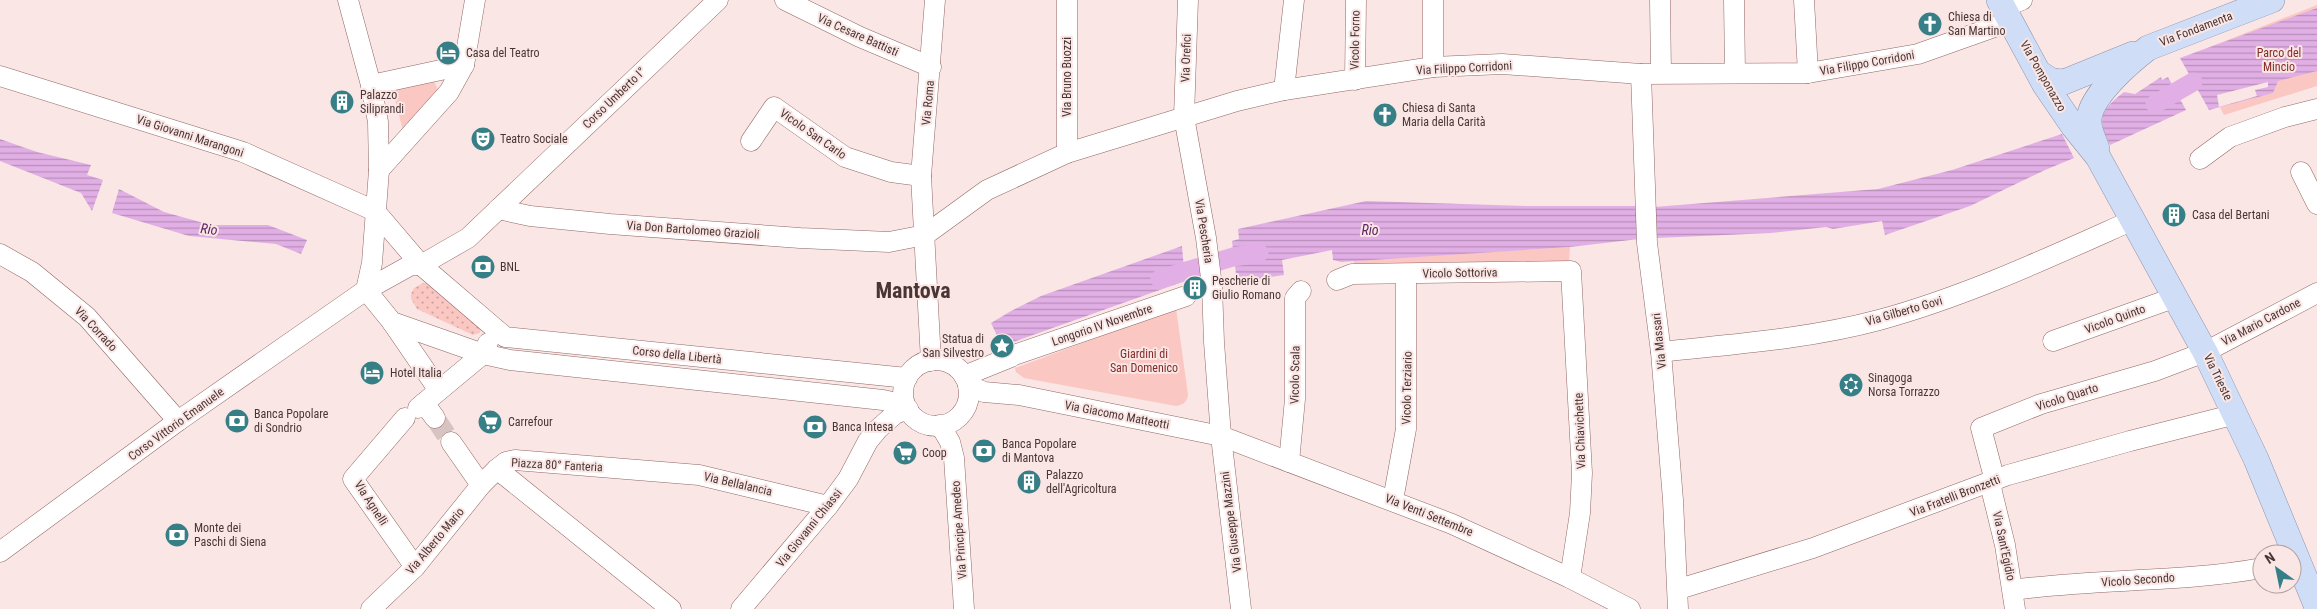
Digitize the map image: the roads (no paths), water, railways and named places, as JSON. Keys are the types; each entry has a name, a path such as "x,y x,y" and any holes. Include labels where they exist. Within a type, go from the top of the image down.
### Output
{"main road":[{"name":"Via Fondamenta","path":"2039,73 2052,81 2064,82 2272,0"},
{"name":"Via Pomponazzo","path":"2009,7 2039,73 2073,126"},
{"name":"Via Fondamenta","path":"2094,105 2124,69 2148,48"},
{"name":"Via Trieste","path":"2094,105 2089,122 2098,157"},
{"name":"Via Trieste","path":"2073,126 2098,157 2205,352 2236,414 2289,544"},
{"name":"Via Trieste","path":"2302,574 2317,607"}],"street":[{"path":"348,0 371,84 378,122 379,170 375,211 372,263 360,294 392,322 424,407 492,356 500,332 421,265 375,211"},
{"path":"379,170 449,92 464,65 475,0"},
{"name":"Corso Umberto I°","path":"421,265 468,238 718,0"},
{"name":"Via Cesare Battisti","path":"785,0 860,37 931,67"},
{"name":"Via Roma","path":"931,361 922,176 935,0"},
{"name":"Via Bruno Buozzi","path":"1066,153 1068,0"},
{"name":"Via Orefici","path":"1184,117 1188,0"},
{"path":"1284,90 1294,0"},
{"name":"Vicolo Forno","path":"1355,80 1356,0"},
{"path":"1433,0 1433,67"},
{"name":"Via Massari","path":"1660,0 1651,73 1644,207 1661,352 1679,589 1678,609"},
{"path":"1734,0 1735,72"},
{"path":"1804,0 1808,73"},
{"name":"Via Filippo Corridoni","path":"925,235 987,190 1066,153 1237,101 1284,90 1433,67 1502,64 1651,73 1808,73 1918,54 2009,7"},
{"path":"371,84 464,65"},
{"name":"Via Giovanni Marangoni","path":"0,76 243,152 375,211"},
{"name":"Vicolo San Carlo","path":"751,141 774,107 845,157 891,172 922,176"},
{"path":"2200,159 2230,137 2285,117 2317,109"},
{"name":"Via Pescheria","path":"1184,117 1206,238 1212,286 1221,436"},
{"path":"2301,172 2317,204"},
{"name":"Via Don Bartolomeo Grazioli","path":"498,209 530,216 800,238 890,242 925,235"},
{"name":"Via Gilberto Govi","path":"1661,352 1806,336 1878,320 1956,296 2133,220"},
{"name":"Via Corrado","path":"0,254 32,272 87,317 178,421"},
{"name":"Corso Vittorio Emanuele","path":"0,552 178,421 360,294 411,265 421,265"},
{"name":"Vicolo Sottoriva","path":"1337,280 1352,274 1571,271 1573,284"},
{"name":"Vicolo Terziario","path":"1393,500 1406,429 1406,274"},
{"name":"Via Chiavichette","path":"1570,578 1580,513 1582,474 1573,284"},
{"name":"Vicolo Scala","path":"1289,462 1295,399 1295,298 1301,291"},
{"name":"Via Mario Cardone","path":"2205,352 2317,293"},
{"name":"Longorio IV Novembre","path":"966,381 1014,355 1186,296"},
{"name":"Vicolo Quinto","path":"2053,341 2176,297"},
{"name":"Corso della Libertà","path":"392,322 492,356 894,402 908,409"},
{"name":"Corso della Libertà","path":"500,332 907,378"},
{"name":"Vicolo Quarto","path":"1992,482 1981,428 2042,404 2155,370 2205,352"},
{"path":"931,361 950,363 966,381 969,394 965,410 955,420 940,425 924,424 913,417 908,409 903,392 907,378 918,365 931,361"},
{"name":"Via Giacomo Matteotti","path":"966,381 984,392 1012,394 1221,436"},
{"name":"Via Agnelli","path":"415,567 352,479 424,407"},
{"name":"Via Giovanni Chiassi","path":"741,609 828,506 848,479 868,441 889,418 908,409"},
{"name":"Via Fratelli Bronzetti","path":"1679,589 1813,548 1992,482 2130,441 2236,414"},
{"name":"Via Principe Amedeo","path":"940,425 950,442 952,451 964,609"},
{"name":"Via Venti Settembre","path":"1221,436 1452,524 1570,578 1630,609"},
{"name":"Via Giuseppe Mazzini","path":"1221,436 1241,609"},
{"path":"451,442 481,485"},
{"name":"Piazza 80° Fanteria","path":"646,470 515,460 506,462 497,469 671,609"},
{"name":"Via Alberto Mario","path":"371,609 415,567 481,485 497,469"},
{"name":"Via Bellalancia","path":"646,470 700,475 828,506"},
{"name":"Via Sant'Egidio","path":"1992,482 2014,600"},
{"name":"Vicolo Secondo","path":"2014,600 2050,585 2224,574 2252,570"}],"water":[{"name":"Parco del Mincio","path":"2317,8 2317,71 2278,81 2273,93 2209,110 2180,58"},
{"path":"2161,77 2162,80 2168,77 2186,110 2110,145 2102,121 2103,115 2110,104 2124,92 2135,94"},
{"path":"2062,134 2074,158 1970,206 1885,235 1882,221 1833,229 1826,227 1771,233 1656,238 1654,207 1878,189 1952,170"},
{"path":"0,139 37,152 91,165 87,175 103,180 92,211 81,193 0,161"},
{"path":"119,189 164,212 211,225 268,225 307,240 301,254 276,244 189,236 112,213"},
{"name":"Rio","path":"1366,201 1527,206 1635,206 1639,239 1570,247 1341,262 1333,260 1332,250 1282,260 1284,275 1237,282 1232,241 1239,239 1238,229"},
{"path":"1182,246 1185,281 1002,346 991,323 1041,296"}],"waterway":[{"path":"2155,104 2193,82"},
{"name":"Rio","path":"1160,279 1233,257 1259,253"}],"tunnel":[{"path":"435,418 451,442"}],"place":[{"name":"Chiesa di San Martino","path":"1930,24"},
{"name":"Casa del Teatro","path":"448,53"},
{"name":"Palazzo Siliprandi","path":"342,102"},
{"name":"Chiesa di Santa Maria della Carità","path":"1385,115"},
{"name":"Teatro Sociale","path":"483,139"},
{"name":"Casa del Bertani","path":"2174,215"},
{"name":"BNL","path":"483,267"},
{"name":"Pescherie di Giulio Romano","path":"1195,288"},
{"name":"Statua di San Silvestro","path":"1002,346"},
{"name":"Hotel Italia","path":"372,373"},
{"name":"Sinagoga Norsa Torrazzo","path":"1851,385"},
{"name":"Banca Popolare di Sondrio","path":"237,421"},
{"name":"Carrefour","path":"490,422"},
{"name":"Banca Intesa","path":"815,427"},
{"name":"Banca Popolare di Mantova","path":"984,451"},
{"name":"Coop","path":"905,453"},
{"name":"Palazzo dell'Agricoltura","path":"1029,482"},
{"name":"Monte dei Paschi di Siena","path":"177,535"}],"district":[{"name":"Mantova","path":"913,290"}],"park label":[{"name":"Giardini di San Domenico","path":"1144,361"}]}
